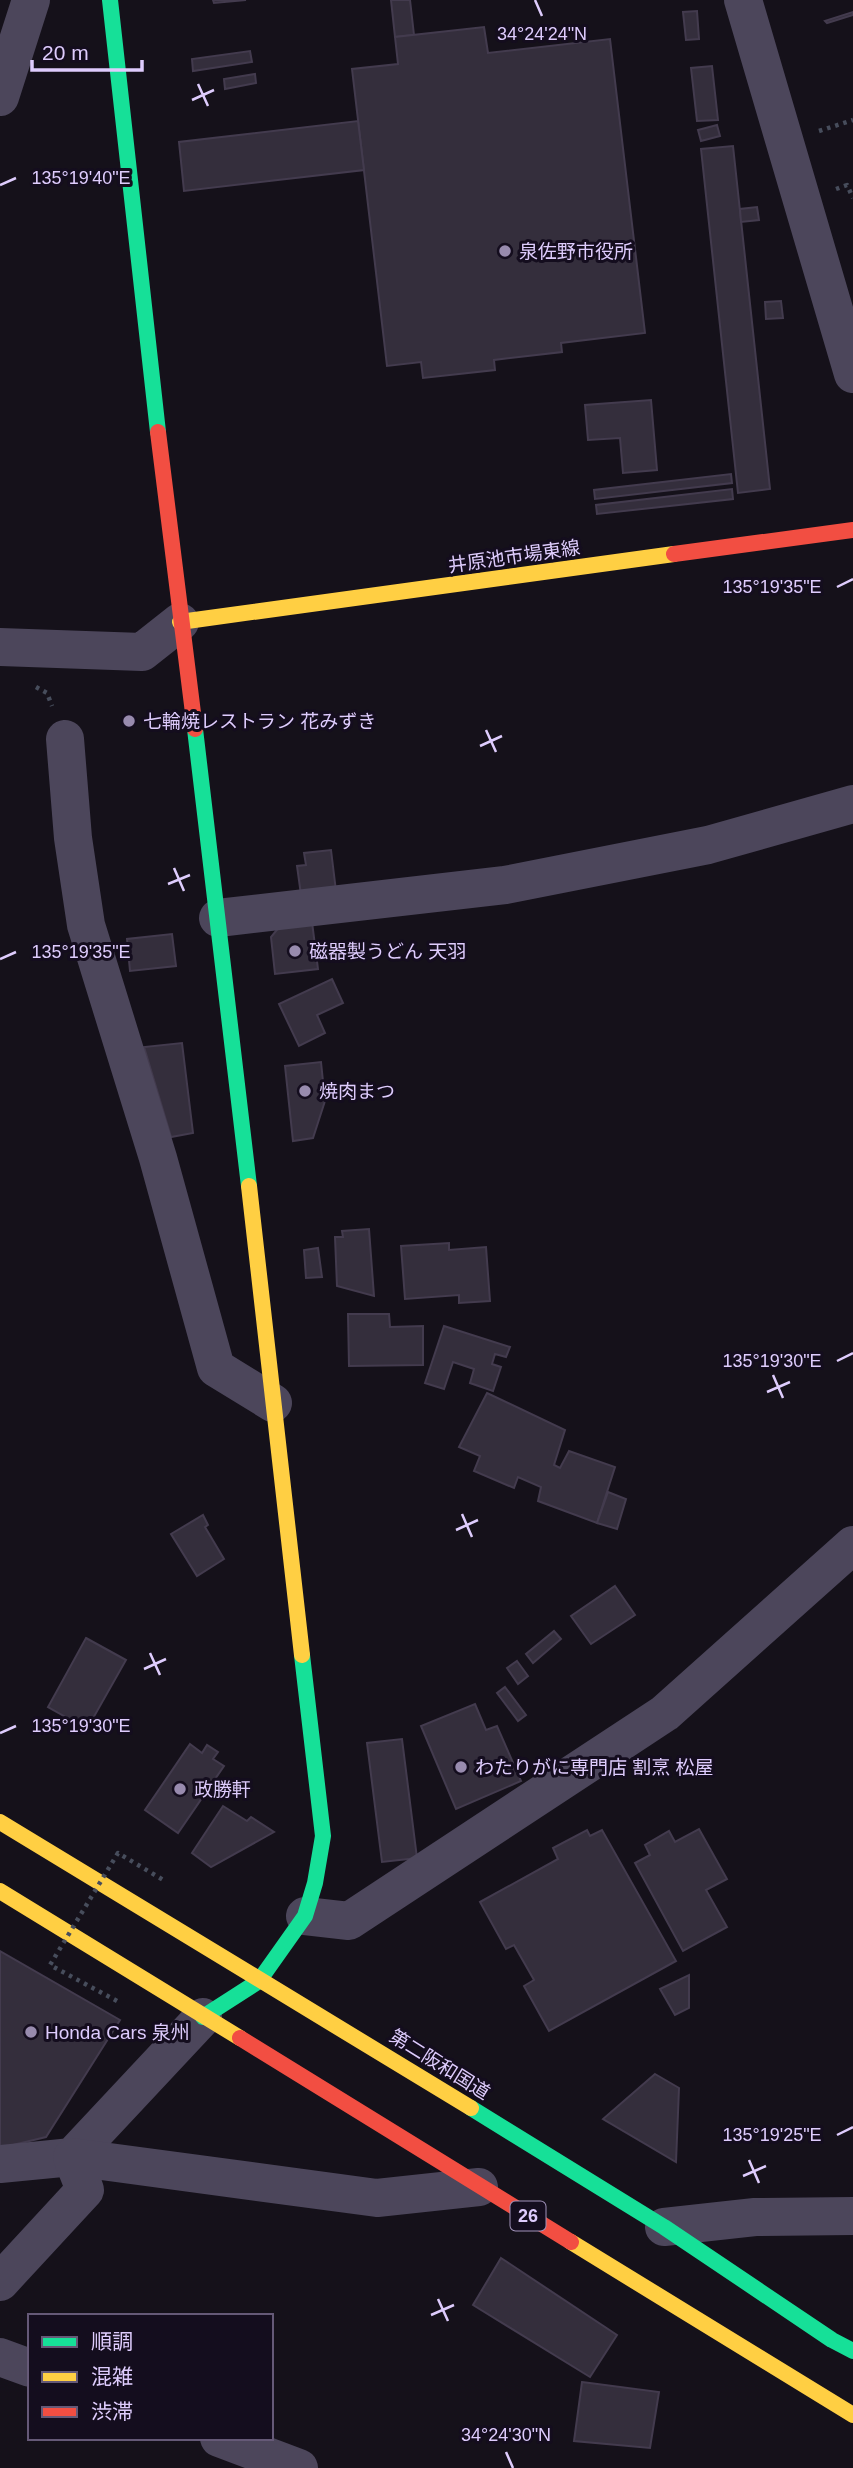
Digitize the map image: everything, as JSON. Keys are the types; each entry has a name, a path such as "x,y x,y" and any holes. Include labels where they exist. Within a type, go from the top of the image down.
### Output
{"main road":[{"path":"110,0 142,299 218,918 323,1836 315,1883 305,1916 259,1981 203,2017"},
{"name":"井原池市場東線","path":"180,622 853,530"},
{"name":"第二阪和国道","path":"0,1822 259,1981 342,2028 663,2228 832,2340 853,2351"},
{"name":"26","path":"0,1891 853,2416"}],"street":[{"path":"0,97 31,0"},
{"path":"743,0 853,374"},
{"path":"0,648 142,652 180,622"},
{"path":"65,739 73,838 86,925 158,1158 216,1368 273,1403"},
{"path":"218,918 505,885 708,845 853,804"},
{"path":"305,1916 349,1921 665,1713 853,1545"},
{"path":"72,2158 203,2017"},
{"path":"0,2282 85,2190 72,2158"},
{"path":"0,2164 72,2158 377,2197 479,2187"},
{"path":"663,2228 755,2217 853,2216"},
{"path":"0,2357 28,2367"},
{"path":"224,2440 299,2468"}],"path":[{"path":"27,683 47,693 65,739"},
{"path":"117,2001 50,1965 118,1853 165,1881"}],"building":[{"path":"213,0 246,0 214,3"},
{"path":"391,0 410,0 414,35 395,37"},
{"path":"697,11 699,39 686,40 683,12"},
{"path":"853,12 853,15 827,23 825,21"},
{"name":"泉佐野市役所","path":"484,27 488,53 610,39 645,333 561,343 562,352 494,360 495,370 423,378 421,362 387,366 352,69 398,64 395,37"},
{"path":"250,51 252,62 193,71 192,59"},
{"path":"712,66 718,120 697,121 691,68"},
{"path":"255,74 256,83 225,89 224,79"},
{"path":"358,121 364,170 184,191 179,142"},
{"path":"717,125 720,136 701,141 698,130"},
{"path":"733,146 770,489 738,493 701,149"},
{"path":"757,207 759,220 741,222 740,209"},
{"path":"781,301 783,318 766,319 765,302"},
{"path":"651,400 657,470 623,473 620,438 588,440 585,405"},
{"path":"731,474 732,483 595,499 594,490"},
{"path":"732,489 733,499 597,514 596,505"},
{"path":"331,850 336,891 301,895 297,866 306,865 304,853"},
{"path":"312,922 318,969 275,974 271,937 280,926"},
{"path":"172,934 176,966 130,971 127,939"},
{"path":"332,979 343,1003 317,1015 325,1033 299,1046 279,1004"},
{"path":"182,1043 193,1133 171,1137 144,1047"},
{"path":"321,1062 325,1101 313,1138 293,1141 285,1066"},
{"path":"369,1229 374,1296 337,1286 335,1237 343,1237 342,1231"},
{"path":"449,1243 449,1250 486,1247 490,1301 459,1303 459,1295 405,1299 401,1246"},
{"path":"318,1248 322,1277 306,1278 304,1250"},
{"path":"348,1314 389,1314 390,1327 423,1326 423,1365 349,1366"},
{"path":"444,1326 510,1347 506,1357 495,1354 492,1364 501,1367 493,1391 470,1383 474,1369 453,1362 444,1389 425,1383"},
{"path":"487,1393 565,1430 554,1465 560,1468 569,1451 615,1467 597,1523 538,1501 541,1487 518,1477 514,1488 474,1471 480,1456 459,1447"},
{"path":"608,1492 626,1499 617,1529 597,1523"},
{"path":"203,1515 208,1525 205,1527 224,1559 197,1576 171,1534"},
{"path":"615,1586 635,1615 591,1644 571,1616"},
{"path":"554,1631 561,1639 533,1663 526,1654"},
{"path":"86,1638 126,1660 87,1729 48,1707"},
{"path":"517,1661 528,1676 518,1684 507,1668"},
{"path":"505,1687 526,1715 518,1721 497,1693"},
{"path":"475,1704 486,1730 497,1726 521,1781 456,1809 421,1726"},
{"path":"402,1739 417,1858 382,1862 367,1743"},
{"path":"190,1744 202,1753 207,1745 218,1752 213,1759 224,1766 178,1833 145,1810"},
{"path":"223,1806 247,1821 251,1817 274,1832 211,1867 192,1853"},
{"path":"699,1829 727,1879 706,1890 727,1927 683,1951 635,1863 650,1855 645,1845 669,1831 675,1842"},
{"path":"587,1830 590,1836 602,1830 676,1961 549,2031 524,1986 534,1980 514,1945 506,1949 480,1902 558,1859 553,1848"},
{"path":"0,1951 120,2020 46,2137 0,2148"},
{"path":"689,1975 689,2008 675,2015 660,1989"},
{"path":"655,2074 679,2088 676,2162 603,2119"},
{"path":"501,2258 617,2335 590,2377 473,2305"},
{"path":"582,2382 659,2392 650,2448 574,2441"}],"traffic: fast":[{"path":"110,0 158,432"},
{"path":"195,729 249,1186"},
{"path":"203,2017 259,1981 305,1916 315,1883 323,1836 302,1655"},
{"path":"471,2108 664,2227 832,2340 853,2351"}],"traffic: slow":[{"path":"180,622 674,554"},
{"path":"249,1186 302,1655"},
{"path":"0,1822 471,2108"},
{"path":"0,1891 240,2038"},
{"path":"571,2242 853,2415"}],"traffic: jam":[{"path":"158,432 195,729"},
{"path":"674,554 853,530"},
{"path":"240,2038 571,2242"}],"place":[{"name":"泉佐野市役所","path":"505,251"},
{"name":"七輪焼レストラン 花みずき","path":"129,721"},
{"name":"磁器製うどん 天羽","path":"295,951"},
{"name":"焼肉まつ","path":"305,1091"},
{"name":"わたりがに専門店 割烹 松屋","path":"461,1767"},
{"name":"政勝軒","path":"180,1789"},
{"name":"Honda Cars 泉州","path":"31,2032"}]}
